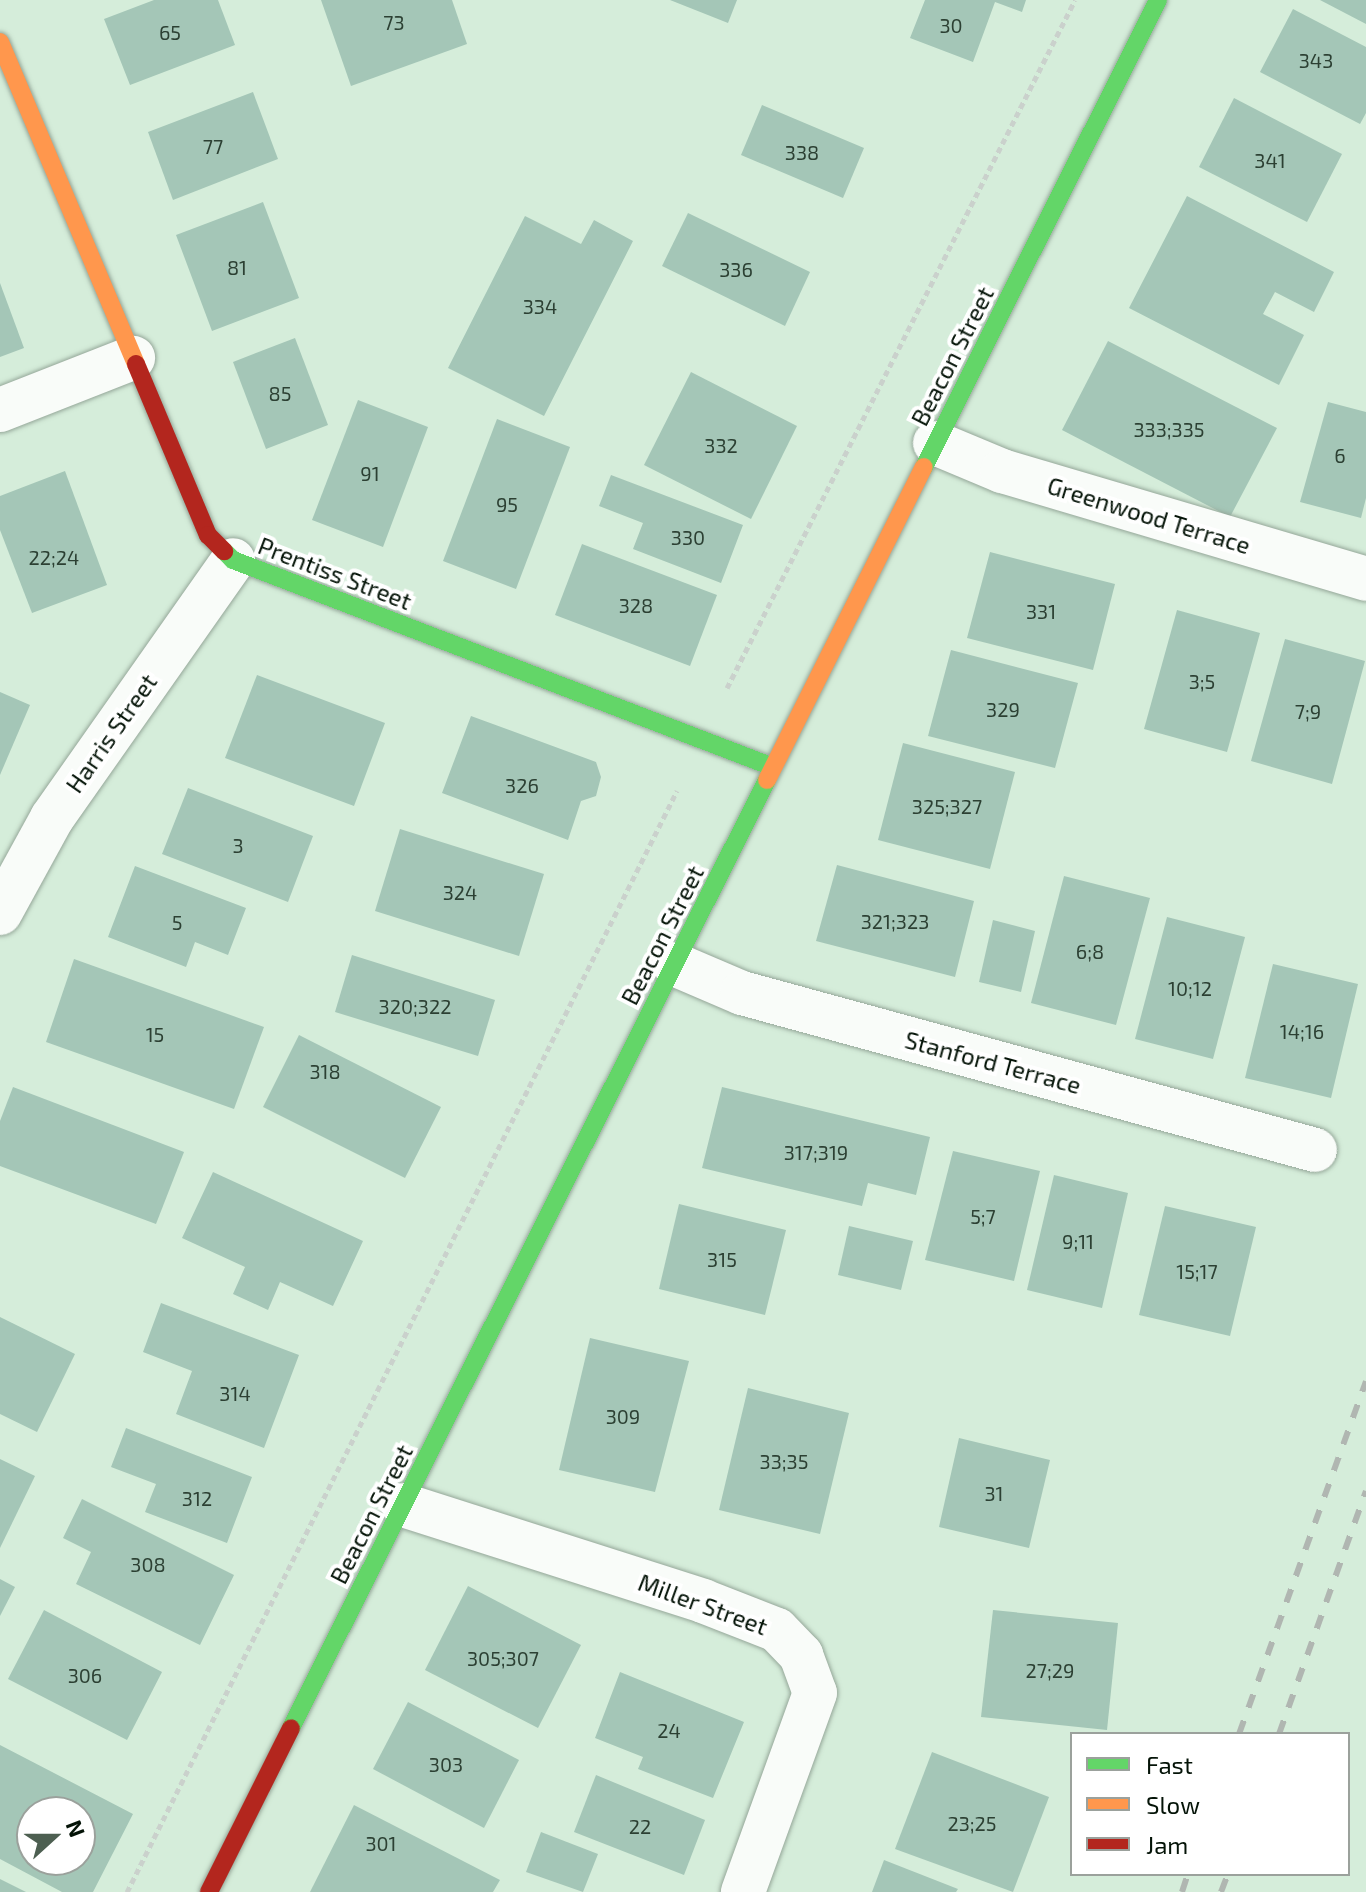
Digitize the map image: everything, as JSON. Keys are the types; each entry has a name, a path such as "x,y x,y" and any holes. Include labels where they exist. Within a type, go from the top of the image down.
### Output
{"main road":[{"name":"Beacon Street","path":"209,1892 1158,0"},
{"name":"Prentiss Street","path":"0,42 208,535 233,560 773,767"}],"street":[{"path":"0,410 133,358"},
{"name":"Greenwood Terrace","path":"935,443 1002,471 1366,579"},
{"name":"Harris Street","path":"0,913 52,818 233,560"},
{"name":"Stanford Terrace","path":"674,964 742,993 1315,1150"},
{"name":"Miller Street","path":"403,1505 703,1601 777,1630 801,1655 815,1693 743,1892"}],"path":[{"name":"Beacon Street","path":"727,689 1075,0"},
{"name":"Beacon Street","path":"127,1892 681,781"}],"building":[{"path":"154,0 218,0 235,45 130,85 104,19"},
{"path":"321,0 452,0 467,44 351,86"},
{"path":"670,0 737,0 728,23"},
{"path":"925,0 1026,0 1022,12 995,2 973,62 910,38"},
{"path":"1320,0 1366,0 1366,24"},
{"path":"1293,9 1366,47 1366,113 1360,124 1260,72"},
{"path":"253,92 278,159 173,200 148,132"},
{"path":"1234,98 1342,154 1307,222 1199,167"},
{"path":"762,105 864,148 843,198 741,155"},
{"path":"1187,196 1334,272 1314,312 1275,292 1263,314 1304,335 1279,385 1129,308"},
{"path":"263,202 299,298 212,331 176,235"},
{"path":"688,213 810,272 785,326 662,266"},
{"path":"525,216 581,244 594,220 633,241 544,416 448,368"},
{"path":"0,283 24,348 0,357"},
{"path":"295,338 328,425 266,449 233,362"},
{"path":"1108,341 1277,428 1230,517 1062,430"},
{"path":"691,372 797,426 751,519 644,465"},
{"path":"358,400 428,427 383,547 312,520"},
{"path":"1328,402 1366,412 1366,498 1361,518 1300,502"},
{"path":"497,419 570,447 516,589 443,561"},
{"path":"65,471 107,585 32,613 0,530 0,496"},
{"path":"611,475 743,525 721,583 633,549 643,523 599,506"},
{"path":"582,544 717,595 690,666 555,615"},
{"path":"990,552 1115,584 1093,670 967,638"},
{"path":"1177,610 1260,633 1227,752 1144,729"},
{"path":"1285,639 1365,661 1332,784 1251,761"},
{"path":"951,650 1078,683 1055,768 928,736"},
{"path":"257,675 385,723 354,806 225,758"},
{"path":"0,692 30,705 0,775"},
{"path":"471,716 596,762 601,777 596,796 581,801 568,840 442,793"},
{"path":"903,743 1015,772 990,869 878,840"},
{"path":"188,788 313,836 288,902 162,854"},
{"path":"400,829 544,874 519,956 375,911"},
{"path":"837,865 974,901 955,977 816,941"},
{"path":"135,866 246,908 228,955 195,942 186,967 108,937"},
{"path":"1064,876 1150,898 1116,1025 1031,1003"},
{"path":"1167,917 1245,937 1213,1059 1135,1039"},
{"path":"993,920 1035,931 1021,992 979,982"},
{"path":"352,955 495,1000 478,1056 335,1012"},
{"path":"74,959 264,1027 234,1109 46,1042"},
{"path":"1273,964 1358,984 1331,1098 1245,1078"},
{"path":"299,1035 441,1107 405,1178 263,1107"},
{"path":"13,1087 184,1152 156,1224 0,1166 0,1121"},
{"path":"722,1087 930,1137 916,1195 868,1183 862,1206 702,1168"},
{"path":"953,1151 1040,1171 1014,1281 925,1260"},
{"path":"213,1172 363,1241 333,1306 280,1282 268,1310 233,1294 245,1267 182,1238"},
{"path":"1054,1175 1128,1193 1102,1308 1027,1290"},
{"path":"679,1204 786,1230 765,1315 659,1289"},
{"path":"1165,1206 1256,1227 1230,1336 1139,1315"},
{"path":"849,1226 913,1241 901,1290 838,1275"},
{"path":"161,1303 299,1355 264,1448 176,1414 192,1371 143,1352"},
{"path":"0,1317 75,1354 37,1432 0,1414"},
{"path":"590,1338 689,1361 655,1492 559,1470"},
{"path":"748,1388 849,1413 820,1534 719,1510"},
{"path":"126,1428 252,1477 227,1543 145,1512 156,1484 111,1467"},
{"path":"959,1438 1050,1460 1029,1548 939,1527"},
{"path":"0,1459 35,1476 0,1548"},
{"path":"82,1499 234,1575 200,1645 76,1584 91,1552 63,1538"},
{"path":"0,1579 15,1587 0,1616"},
{"path":"468,1586 581,1645 538,1728 425,1670"},
{"path":"44,1610 162,1672 127,1740 8,1679"},
{"path":"993,1610 1118,1623 1107,1730 981,1717"},
{"path":"620,1672 744,1722 713,1798 638,1769 643,1757 595,1738"},
{"path":"408,1702 519,1760 484,1828 373,1769"},
{"path":"0,1745 133,1814 93,1892 62,1892 32,1876 96,1876 96,1796 16,1796 16,1868 0,1859"},
{"path":"932,1752 1049,1797 1013,1892 895,1849"},
{"path":"596,1775 705,1820 684,1875 574,1832"},
{"path":"354,1805 500,1880 493,1892 310,1892"},
{"path":"541,1832 598,1854 583,1892 526,1872"},
{"path":"884,1860 958,1889 956,1892 872,1892"},
{"path":"0,1879 26,1892 0,1892"}],"railway":[{"path":"1240,1732 1366,1381"},
{"path":"1280,1732 1366,1491"},
{"path":"1182,1892 1187,1876"},
{"path":"1221,1892 1227,1876"}],"traffic: fast":[{"path":"924,467 1158,0"},
{"path":"224,551 233,560 773,767"},
{"path":"291,1728 767,780"}],"traffic: slow":[{"path":"0,42 136,364"},
{"path":"767,780 924,467"}],"traffic: jam":[{"path":"136,364 208,535 224,551"},
{"path":"209,1892 291,1728"}]}
